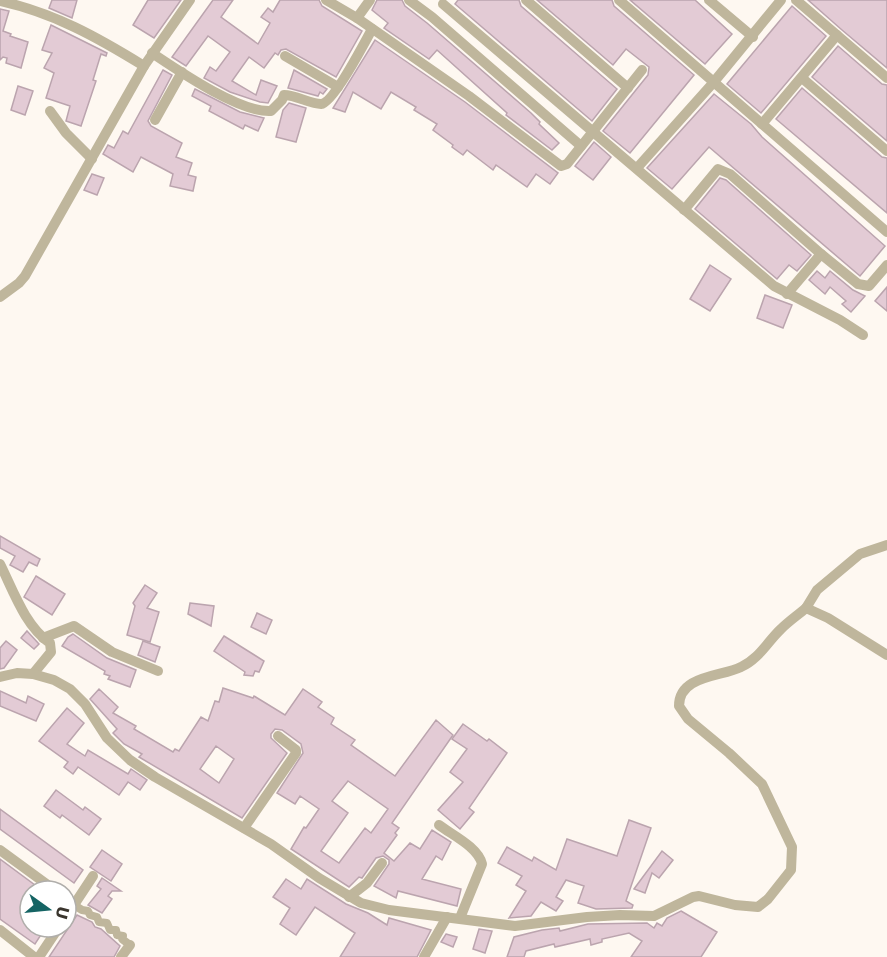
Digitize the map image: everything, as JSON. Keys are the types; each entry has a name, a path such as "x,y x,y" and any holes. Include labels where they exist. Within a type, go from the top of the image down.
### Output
{"street":[{"path":"0,297 25,276 144,66 190,0"},
{"path":"326,0 357,18 470,96 559,165 567,164 642,70"},
{"path":"357,18 370,0"},
{"path":"409,0 432,16 581,146"},
{"path":"525,0 628,88"},
{"path":"619,0 887,232"},
{"path":"710,0 753,37"},
{"path":"637,168 753,37 781,0"},
{"path":"796,0 887,78"},
{"path":"0,1 70,24 95,36 144,66"},
{"path":"432,16 447,2 774,286 863,334"},
{"path":"152,53 209,90 264,111 271,111 284,95 320,104 325,102 338,87 372,29"},
{"path":"762,124 837,36"},
{"path":"285,56 338,87"},
{"path":"155,120 182,72"},
{"path":"802,78 887,151"},
{"path":"50,111 66,133 92,159"},
{"path":"566,132 592,130"},
{"path":"684,210 718,169 722,170 730,174 820,254 862,286 868,286 887,265"},
{"path":"788,294 820,254"},
{"path":"0,677 17,673 33,674 54,680 70,689 84,704 107,738 130,760 270,844 350,897 376,907 515,926 587,917 654,916 699,896 735,905 758,907 768,899 791,870 793,857 789,840 762,784 688,719 679,706 679,700 686,688 698,680 741,667 756,657 780,630 807,608 817,590 860,554 887,545"},
{"path":"0,564 25,612 43,638 50,643 51,652 33,674"},
{"path":"807,608 828,618 887,655"},
{"path":"43,638 74,626 112,652 158,671"},
{"path":"244,828 296,753 296,750 278,736"},
{"path":"439,825 481,858 482,864 460,918"},
{"path":"0,850 40,879"},
{"path":"350,897 368,883 382,863"},
{"path":"78,898 93,876"},
{"path":"78,906 88,911 90,915 98,917 99,922 107,923 120,937 121,957"},
{"path":"424,957 447,917"},
{"path":"0,930 34,957"},
{"path":"39,957 51,939"}],"building":[{"path":"52,0 77,0 72,18 49,8"},
{"path":"148,0 181,0 154,38 133,25"},
{"path":"213,0 233,0 221,17 258,44 270,23 261,17 268,8 273,12 280,0 319,0 322,6 362,31 336,77 286,49 281,50 278,55 275,53 264,68 249,57 232,81 256,95 261,80 277,86 268,103 260,102 230,92 204,78 210,67 216,71 230,52 208,36 186,66 172,57"},
{"path":"377,0 402,0 405,6 531,113 559,143 552,150 506,115 507,113 437,50 429,59 384,28 388,23 372,10"},
{"path":"458,0 519,0 521,6 617,89 592,121 455,4"},
{"path":"537,0 612,0 614,6 694,75 630,153 603,131 648,75 649,67 626,49 613,65"},
{"path":"630,0 695,0 732,34 705,64"},
{"path":"808,0 887,0 887,68 842,30"},
{"path":"792,6 826,36 761,113 727,84"},
{"path":"0,9 9,11 3,31 28,42 21,68 6,63 7,58 3,57 0,60"},
{"path":"51,25 107,53 106,56 101,54 93,80 96,81 81,126 66,121 70,106 46,98 54,73 44,68 52,53 42,50"},
{"path":"375,40 465,102 558,173 550,184 536,174 527,187 496,165 493,170 467,150 463,155 433,130 437,124 414,110 416,107 391,92 381,109 353,92 345,112 333,108"},
{"path":"838,46 882,84 887,85 887,141 812,77"},
{"path":"163,70 172,75 148,121 151,126 182,143 176,157 192,163 188,175 196,177 193,191 170,186 173,174 141,157 133,172 103,154 108,145 114,148 123,131 128,134"},
{"path":"294,70 327,89 323,94 320,92 318,96 288,88"},
{"path":"18,86 33,91 25,115 11,110"},
{"path":"802,88 882,157 887,158 887,213 776,119"},
{"path":"195,89 240,112 264,118 258,131 245,125 243,129 209,111 211,106 192,96"},
{"path":"714,94 751,124 762,137 885,246 860,276 709,147 672,189 647,168"},
{"path":"289,103 306,108 296,142 276,137 283,110"},
{"path":"594,142 611,157 593,180 575,166"},
{"path":"92,174 104,178 97,195 84,190"},
{"path":"720,178 726,180 811,255 797,271 789,265 777,279 695,209"},
{"path":"710,265 731,279 710,311 690,299"},
{"path":"817,271 825,278 830,271 853,290 865,296 851,312 842,304 846,301 830,287 825,294 809,280"},
{"path":"887,287 887,311 875,301"},
{"path":"765,295 792,305 783,328 757,318"},
{"path":"0,536 40,559 37,566 29,562 23,572 10,565 15,556 0,548"},
{"path":"36,576 65,594 52,615 24,597"},
{"path":"145,585 157,593 147,608 159,612 150,642 127,635 135,606 133,603"},
{"path":"190,603 214,606 211,626 188,614"},
{"path":"257,613 272,620 266,634 251,627"},
{"path":"27,631 39,644 34,649 21,638"},
{"path":"73,634 107,658 136,670 130,687 108,679 110,676 104,674 105,671 62,646"},
{"path":"224,636 264,661 259,672 255,671 253,676 244,675 245,672 214,651"},
{"path":"6,641 17,650 4,668 0,669 0,648"},
{"path":"143,641 160,647 155,662 138,655"},
{"path":"223,688 253,698 254,696 285,715 303,689 322,702 318,707 334,718 331,724 355,740 351,745 395,776 436,720 453,735 392,823 399,828 395,833 397,835 384,853 394,861 410,843 420,849 432,830 451,842 442,860 436,856 422,879 461,889 457,906 398,891 396,898 374,886 389,864 389,860 383,856 376,858 362,878 359,877 349,887 291,849 304,827 306,828 319,809 300,796 295,804 277,793 303,753 301,744 282,730 275,729 271,738 287,753 242,818 139,757 142,754 124,744 113,733 117,729 90,699 99,689 118,707 113,713 136,726 134,729 173,752 175,749 179,751 201,717 208,721 215,701 219,702","holes":["216,746 234,759 219,783 200,769","348,781 388,809 371,833 365,828 339,863 321,851 348,813 332,801"]},
{"path":"0,691 26,703 28,696 44,704 36,721 0,706"},
{"path":"67,708 84,723 67,744 85,756 88,750 128,774 131,769 147,780 140,790 128,782 119,795 78,767 73,774 64,767 68,762 39,741"},
{"path":"463,724 507,753 469,808 474,812 460,829 438,810 463,782 450,772 467,749 452,739"},
{"path":"56,790 83,810 85,807 101,819 89,835 62,815 60,818 44,806"},
{"path":"0,809 83,870 77,879 69,879 0,829"},
{"path":"629,820 651,828 626,901 633,905 632,908 596,909 578,903 584,886 566,880 556,897 563,901 556,911 541,902 531,916 509,918 526,891 516,885 522,876 498,863 507,847 532,861 534,857 556,870 567,839 617,856"},
{"path":"102,850 122,864 111,881 90,867"},
{"path":"662,851 673,860 659,878 652,873 645,893 634,889"},
{"path":"0,859 27,879 18,879 18,932 0,919"},
{"path":"102,878 121,891 112,891 108,896 112,899 102,913 88,905 101,889 97,886"},
{"path":"286,879 301,889 307,879 346,904 368,913 387,925 389,918 431,930 417,957 340,957 355,933 315,907 296,935 280,924 290,908 273,897"},
{"path":"681,911 717,932 701,957 631,957 642,941 629,933 602,939 602,942 591,945 590,939 555,947 554,944 526,951 524,957 507,957 514,937 542,930 559,928 560,931 588,924 647,923 654,928 657,923 662,926 667,918"},
{"path":"78,915 92,922 95,927 101,929 120,946 114,957 49,957 61,939 78,939"},
{"path":"479,929 492,931 485,953 473,949"},
{"path":"446,934 457,937 453,947 441,942"},
{"path":"28,939 38,939 35,944"}]}
